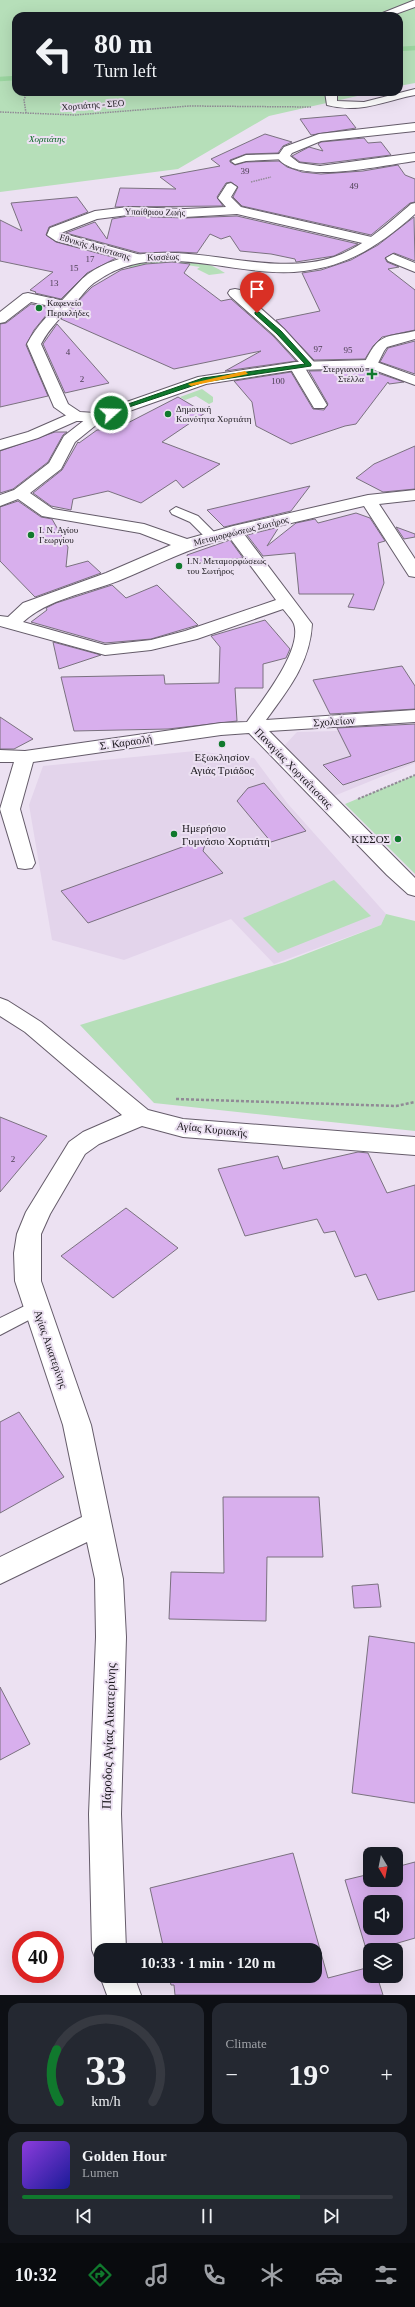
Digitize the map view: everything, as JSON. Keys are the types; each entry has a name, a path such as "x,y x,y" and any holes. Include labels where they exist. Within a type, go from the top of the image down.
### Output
{"street":[{"path":"391,12 415,3"},
{"path":"403,93 415,92"},
{"path":"331,98 341,106 359,107 394,96"},
{"path":"415,127 318,138 288,150 283,157 295,166 320,170 415,157"},
{"path":"231,187 224,198 237,210"},
{"name":"Κισσέως","path":"76,416 62,407 34,344 39,333 64,305 94,276 121,262 136,258 177,256 269,268 296,268 349,256 398,222 415,207"},
{"name":"Υπαίθριου Ζωής","path":"54,235 55,231 95,215 128,211 185,213 237,210 252,212 299,225 370,241"},
{"name":"Εθνικής Αντίστασης","path":"54,235 136,258"},
{"path":"393,258 415,268"},
{"path":"235,293 279,332 303,366 318,405"},
{"path":"0,319 28,296 64,305"},
{"path":"371,364 378,348 385,343 415,335"},
{"path":"0,501 20,493 55,466 69,439 96,418 203,380 303,366 371,364 415,381"},
{"path":"0,445 33,436 76,416 96,418"},
{"path":"20,493 48,513 144,528 186,545"},
{"name":"Μεταμορφώσεως Σωτήρος","path":"6,622 29,607 112,577 186,545 233,531 368,500 415,495"},
{"path":"368,500 415,572"},
{"name":"Παναγίας Χορταΐτισσας","path":"233,531 303,624 303,634 297,662 253,726 394,870 415,889"},
{"path":"6,622 105,650 151,645 191,635 287,602"},
{"name":"Σχολείων","path":"253,726 415,716"},
{"name":"Σ. Καραολή","path":"0,756 25,757 221,729 253,726"},
{"path":"25,757 10,809 25,863"},
{"name":"Αγίας Κυριακής","path":"0,1006 33,1027 140,1117 183,1128 415,1146"},
{"name":"Αγίας Αικατερίνης","path":"97,1523 77,1425 28,1281 27,1253 29,1234 38,1212 77,1148 91,1138 140,1117"},
{"path":"3,1572 97,1523"},
{"name":"Πάροδος Αγίας Αικατερίνης","path":"97,1523 109,1579 111,1638 105,1814 109,1943"},
{"path":"120,1983 124,1995"}],"lane":[{"path":"235,161 246,158 283,157"},
{"path":"176,511 194,519 212,537"},
{"path":"0,1327 37,1307"}],"path":[{"path":"26,96 24,100 26,114"},
{"name":"Χορτιάτης - ΣΕΟ","path":"0,112 75,115 189,106 280,108 310,107 331,98"},
{"path":"231,187 279,175 295,166"},
{"path":"352,801 415,775"},
{"path":"174,1099 396,1106 415,1102"}],"shaded area":[{"path":"415,729 415,763 334,796 284,746 297,732"},
{"name":"Ημερήσιο Γυμνάσιο Χορτιάτη","path":"195,751 254,758 288,804 386,914 381,925 274,964 231,919 124,960 52,940 29,805 43,766"}],"green space":[{"name":"Χορτιάτης","path":"0,0 415,0 415,83 403,85 403,12 12,12 12,96 357,96 269,116 178,169 0,192"},
{"path":"142,261 194,261 210,265 225,273 209,275 197,269 200,267 166,262 138,272 127,266"},
{"path":"202,389 213,397 213,402 209,404 196,396 185,400 180,397"},
{"name":"ΚΙΣΣΟΣ","path":"415,775 415,874 345,804"},
{"path":"334,880 371,916 278,953 243,918"},
{"path":"386,914 415,921 415,1131 154,1103 80,1025 285,962 381,925"}],"building":[{"path":"346,115 356,128 311,135 300,119"},
{"path":"265,134 292,142 283,146 278,153 246,154 230,160 230,162 235,165 246,162 279,161 287,167 302,172 321,174 363,171 398,165 405,175 415,179 415,202 410,203 371,235 242,206 233,197 238,187 231,182 226,183 217,197 223,206 115,207 120,188 176,189 160,177 220,166 211,159"},
{"path":"364,138 368,143 381,142 391,155 320,164 300,162 292,156 309,147 323,151 318,144 321,142"},
{"path":"77,197 88,212 49,227 46,235 56,242 116,258 87,273 61,299 35,293 36,292 30,290 53,272 0,261 0,220 22,231 11,203"},
{"path":"128,216 185,218 237,216 358,244 334,256 296,262 295,259 271,254 240,251 230,236 221,239 210,234 197,253 140,253 66,233 95,222 107,239 112,219"},
{"path":"414,217 415,261 394,253 385,258 387,262 399,267 388,269 415,290 415,330 382,337 373,346 365,359 314,360 276,320 320,311 302,273 321,270 351,260 378,245"},
{"path":"172,262 190,264 184,273 221,301 231,299 273,336 296,361 225,371 261,351 174,369 61,319 92,287 121,270 146,264"},
{"path":"31,304 52,308 34,330 26,345 48,396 0,407 0,324 6,323"},
{"path":"57,324 109,383 65,393 43,344"},
{"path":"415,341 415,374 380,362 388,348"},
{"path":"369,370 404,382 389,384 388,382 356,424 345,426 291,444 256,426 252,402 234,381 291,372 313,409 324,410 328,404 309,371"},
{"path":"178,397 205,413 162,442 220,464 183,488 176,480 141,503 108,491 73,499 71,510 51,506 33,493 62,470 78,442 79,443 97,430 116,429"},
{"path":"55,432 67,432 63,435 48,462 13,489 0,493 0,451"},
{"path":"415,446 415,489 383,492 356,478 374,464"},
{"path":"310,486 291,511 224,527 207,510"},
{"path":"18,501 41,517 52,519 68,547 66,567 88,561 101,573 35,597 0,561 0,507"},
{"path":"356,513 370,518 385,541 378,543 384,583 374,610 348,607 354,594 299,594 295,553 263,556 247,535 279,527 267,546 296,523 315,519 318,523"},
{"path":"396,527 415,534 415,537 404,539"},
{"path":"230,540 243,558 189,564 187,555"},
{"path":"112,585 126,598 157,585 198,625 151,639 105,643 31,622 47,610 46,608 56,603"},
{"path":"265,620 290,649 286,658 263,664 263,688 235,688 237,721 168,729 74,731 61,677 164,675 165,684 219,683 220,647 211,636"},
{"path":"53,642 101,655 59,669"},
{"path":"402,666 415,686 415,709 330,714 313,680"},
{"path":"0,717 33,739 14,749 0,749"},
{"path":"415,724 415,761 343,785 323,765 351,756 337,728"},
{"path":"264,783 306,831 271,842 237,801 248,788"},
{"path":"207,838 203,851 223,873 88,923 61,891"},
{"path":"0,1117 47,1136 0,1192"},
{"path":"358,1152 368,1153 387,1193 415,1185 415,1291 378,1300 366,1274 355,1277 335,1231 324,1233 317,1219 245,1236 218,1169 278,1156 283,1169"},
{"path":"126,1208 178,1248 113,1298 61,1256"},
{"path":"19,1412 64,1477 0,1513 0,1422"},
{"path":"223,1497 319,1497 323,1557 267,1557 266,1621 169,1619 171,1572 224,1573"},
{"path":"378,1584 381,1607 354,1608 352,1586"},
{"path":"369,1636 415,1643 415,1803 352,1793"},
{"path":"0,1687 30,1744 0,1760"},
{"path":"293,1853 318,1943 162,1943 150,1888"},
{"path":"415,1862 415,1938 398,1943 364,1943 345,1880 363,1876 363,1887 403,1887 403,1865"},
{"path":"322,1957 328,1978 363,1969 363,1983 379,1983 383,1995 175,1995 174,1985 171,1985 171,1983 322,1983"}],"waterway":[{"path":"403,49 415,48"},
{"path":"0,79 12,78"}],"slow traffic":[{"path":"191,384 203,380 245,373"}],"place":[{"name":"Καφενείο Περικλήδες","path":"39,308"},
{"name":"Στεργιανού Στέλλα","path":"372,374"},
{"name":"Δημοτική Κοινότητα Χορτιάτη","path":"168,414"},
{"name":"Ι. Ν. Αγίου Γεωργίου","path":"31,535"},
{"name":"I.N. Μεταμορφώσεως του Σωτήρος","path":"179,566"},
{"name":"Εξωκλησίον Αγιάς Τριάδος","path":"222,744"},
{"name":"Ημερήσιο Γυμνάσιο Χορτιάτη","path":"174,834"},
{"name":"ΚΙΣΣΟΣ","path":"398,839"}],"route":[{"path":"111,413 203,380 309,365 279,332 257,313"}]}
